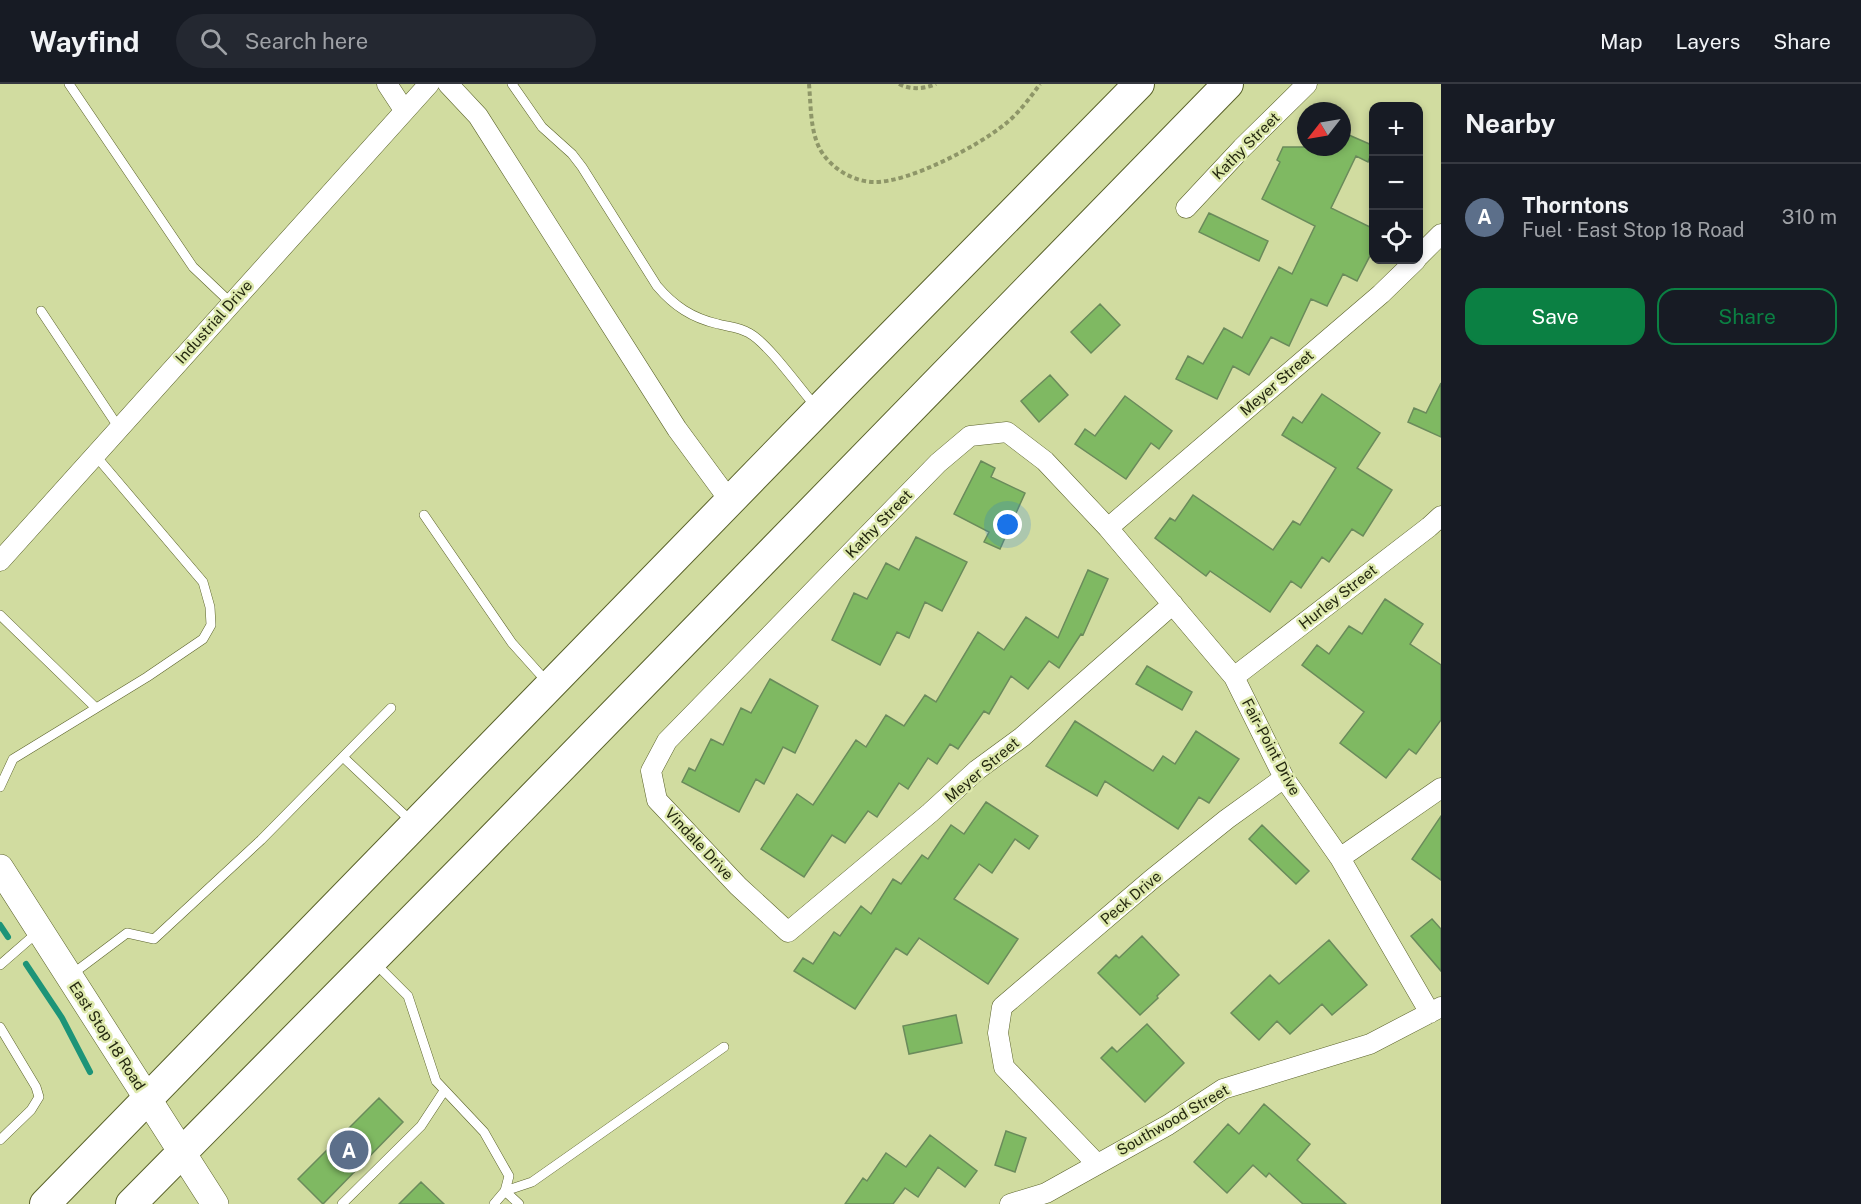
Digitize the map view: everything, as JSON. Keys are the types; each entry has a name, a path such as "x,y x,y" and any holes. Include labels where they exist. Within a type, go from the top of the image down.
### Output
{"main road":[{"path":"45,1204 818,410 1139,84"},
{"path":"131,1204 1228,84"}],"street":[{"path":"387,84 404,110"},
{"name":"Industrial Drive","path":"0,561 429,84"},
{"path":"448,84 478,116 677,429 730,501"},
{"name":"Kathy Street","path":"1186,208 1242,148 1308,84"},
{"name":"Meyer Street","path":"1423,252 1441,234"},
{"name":"Meyer Street","path":"1108,528 1381,294 1411,264"},
{"name":"Kathy Street","path":"668,741 938,463 970,436 1007,432 1045,461 1108,528"},
{"name":"Hurley Street","path":"1234,677 1441,516"},
{"name":"Fair-Point Drive","path":"1108,528 1234,677 1284,778 1340,858 1436,1010"},
{"name":"Meyer Street","path":"788,932 930,813 977,770 1022,736 1173,604"},
{"name":"Vindale Drive","path":"668,741 651,771 657,800 738,886 788,932"},
{"name":"Peck Drive","path":"1097,1164 1004,1067 998,1033 1002,1007 1151,880 1227,819 1284,778"},
{"path":"1340,858 1441,788"},
{"name":"East Stop 18 Road","path":"0,868 215,1204"},
{"name":"Southwood Street","path":"1010,1204 1046,1193 1168,1125 1223,1089 1370,1044 1436,1010"}],"lane":[{"path":"69,84 193,267 231,303"},
{"path":"512,84 542,127 572,154 582,167 657,286 669,300 698,318 750,333 763,345 818,410"},
{"path":"41,311 119,428"},
{"path":"0,788 13,759 203,639 211,625 210,607 203,582 95,455"},
{"path":"424,515 512,643 551,686"},
{"path":"0,615 96,708"},
{"path":"69,976 127,933 154,939 261,840 391,708"},
{"path":"343,756 415,825"},
{"path":"0,965 40,930"},
{"path":"372,960 408,996 436,1081 484,1132 509,1176 505,1191 495,1204"},
{"path":"0,1028 36,1087 39,1097 31,1110 0,1140"},
{"path":"505,1191 532,1182 724,1047"},
{"path":"342,1204 421,1126 444,1091"},
{"path":"505,1191 519,1204"}],"path":[{"path":"809,84 815,134 822,152 834,166 848,176 874,182 908,176 973,146 1006,124 1040,84"},
{"path":"899,84 921,88 936,84"}],"building":[{"path":"1351,136 1369,144 1368,162 1356,156 1331,208 1369,227 1369,258 1357,281 1343,274 1327,306 1311,299 1289,346 1271,337 1249,375 1233,366 1217,399 1176,379 1188,356 1203,364 1224,328 1242,338 1279,267 1292,274 1315,226 1262,199 1280,162 1277,160 1283,147 1297,147 1297,156 1351,156"},
{"path":"1209,213 1268,241 1259,261 1199,232"},
{"path":"1100,304 1120,325 1091,353 1071,332"},
{"path":"1050,375 1068,395 1039,422 1021,401"},
{"path":"1441,383 1441,437 1408,422 1414,408 1426,413"},
{"path":"1322,394 1380,433 1357,468 1392,490 1363,536 1352,529 1329,562 1322,557 1301,588 1291,581 1270,612 1210,571 1206,576 1155,538 1170,518 1175,521 1193,495 1273,550 1293,521 1300,525 1336,468 1282,435 1293,417 1302,423"},
{"path":"1125,396 1172,431 1159,449 1151,443 1126,479 1075,444 1085,429 1095,436"},
{"path":"981,461 995,468 991,477 1025,493 1000,549 984,542 989,532 954,514"},
{"path":"916,537 967,562 942,611 925,602 909,638 897,632 880,665 832,640 854,593 867,599 886,563 899,570"},
{"path":"1088,570 1108,579 1083,635 1081,634 1059,668 1049,661 1028,689 1011,676 989,714 984,711 958,749 950,744 937,764 928,758 908,789 899,783 877,817 868,811 845,843 832,835 804,877 761,849 797,794 813,805 856,740 866,747 886,715 904,726 925,695 936,702 978,632 1004,650 1026,617 1058,638"},
{"path":"1385,599 1423,624 1410,644 1441,665 1441,720 1416,754 1409,749 1386,778 1340,743 1364,712 1302,665 1317,645 1329,654 1349,626 1362,634"},
{"path":"1147,666 1192,692 1182,710 1136,684"},
{"path":"770,679 818,706 795,753 783,747 764,784 756,779 739,812 682,782 689,768 695,771 711,739 723,745 741,708 751,713"},
{"path":"1075,721 1153,771 1163,756 1175,764 1196,731 1239,759 1209,803 1199,797 1178,829 1105,781 1097,796 1046,766"},
{"path":"986,802 1038,836 1029,849 1015,839 992,873 979,864 954,899 1018,939 988,984 919,938 907,955 896,948 855,1009 794,971 803,958 813,964 834,932 840,936 861,906 871,914 893,879 901,884 922,855 928,859 951,825 964,834"},
{"path":"1441,816 1441,880 1412,859"},
{"path":"1262,825 1309,871 1296,884 1249,839"},
{"path":"1432,919 1441,929 1441,971 1411,936"},
{"path":"1142,936 1179,975 1140,1015 1098,973 1116,955 1119,958"},
{"path":"1329,940 1367,985 1332,1015 1322,1004 1290,1034 1277,1021 1259,1040 1231,1013 1270,975 1279,984"},
{"path":"956,1015 962,1043 909,1054 903,1026"},
{"path":"1147,1024 1184,1063 1145,1102 1101,1058 1112,1047 1117,1052"},
{"path":"379,1098 403,1122 323,1204 298,1179"},
{"path":"1264,1104 1310,1144 1297,1160 1346,1204 1303,1204 1269,1173 1266,1177 1253,1165 1227,1193 1194,1162 1228,1124 1239,1134"},
{"path":"1006,1131 1026,1138 1015,1172 995,1165"},
{"path":"930,1135 977,1171 965,1187 938,1167 918,1197 905,1188 893,1204 845,1204 863,1178 867,1181 886,1153 906,1167"},
{"path":"421,1182 444,1204 399,1204"}],"waterway":[{"path":"0,925 8,937"},
{"path":"26,964 62,1018 90,1072"}],"place":[{"name":"Thorntons","path":"349,1150"}]}
